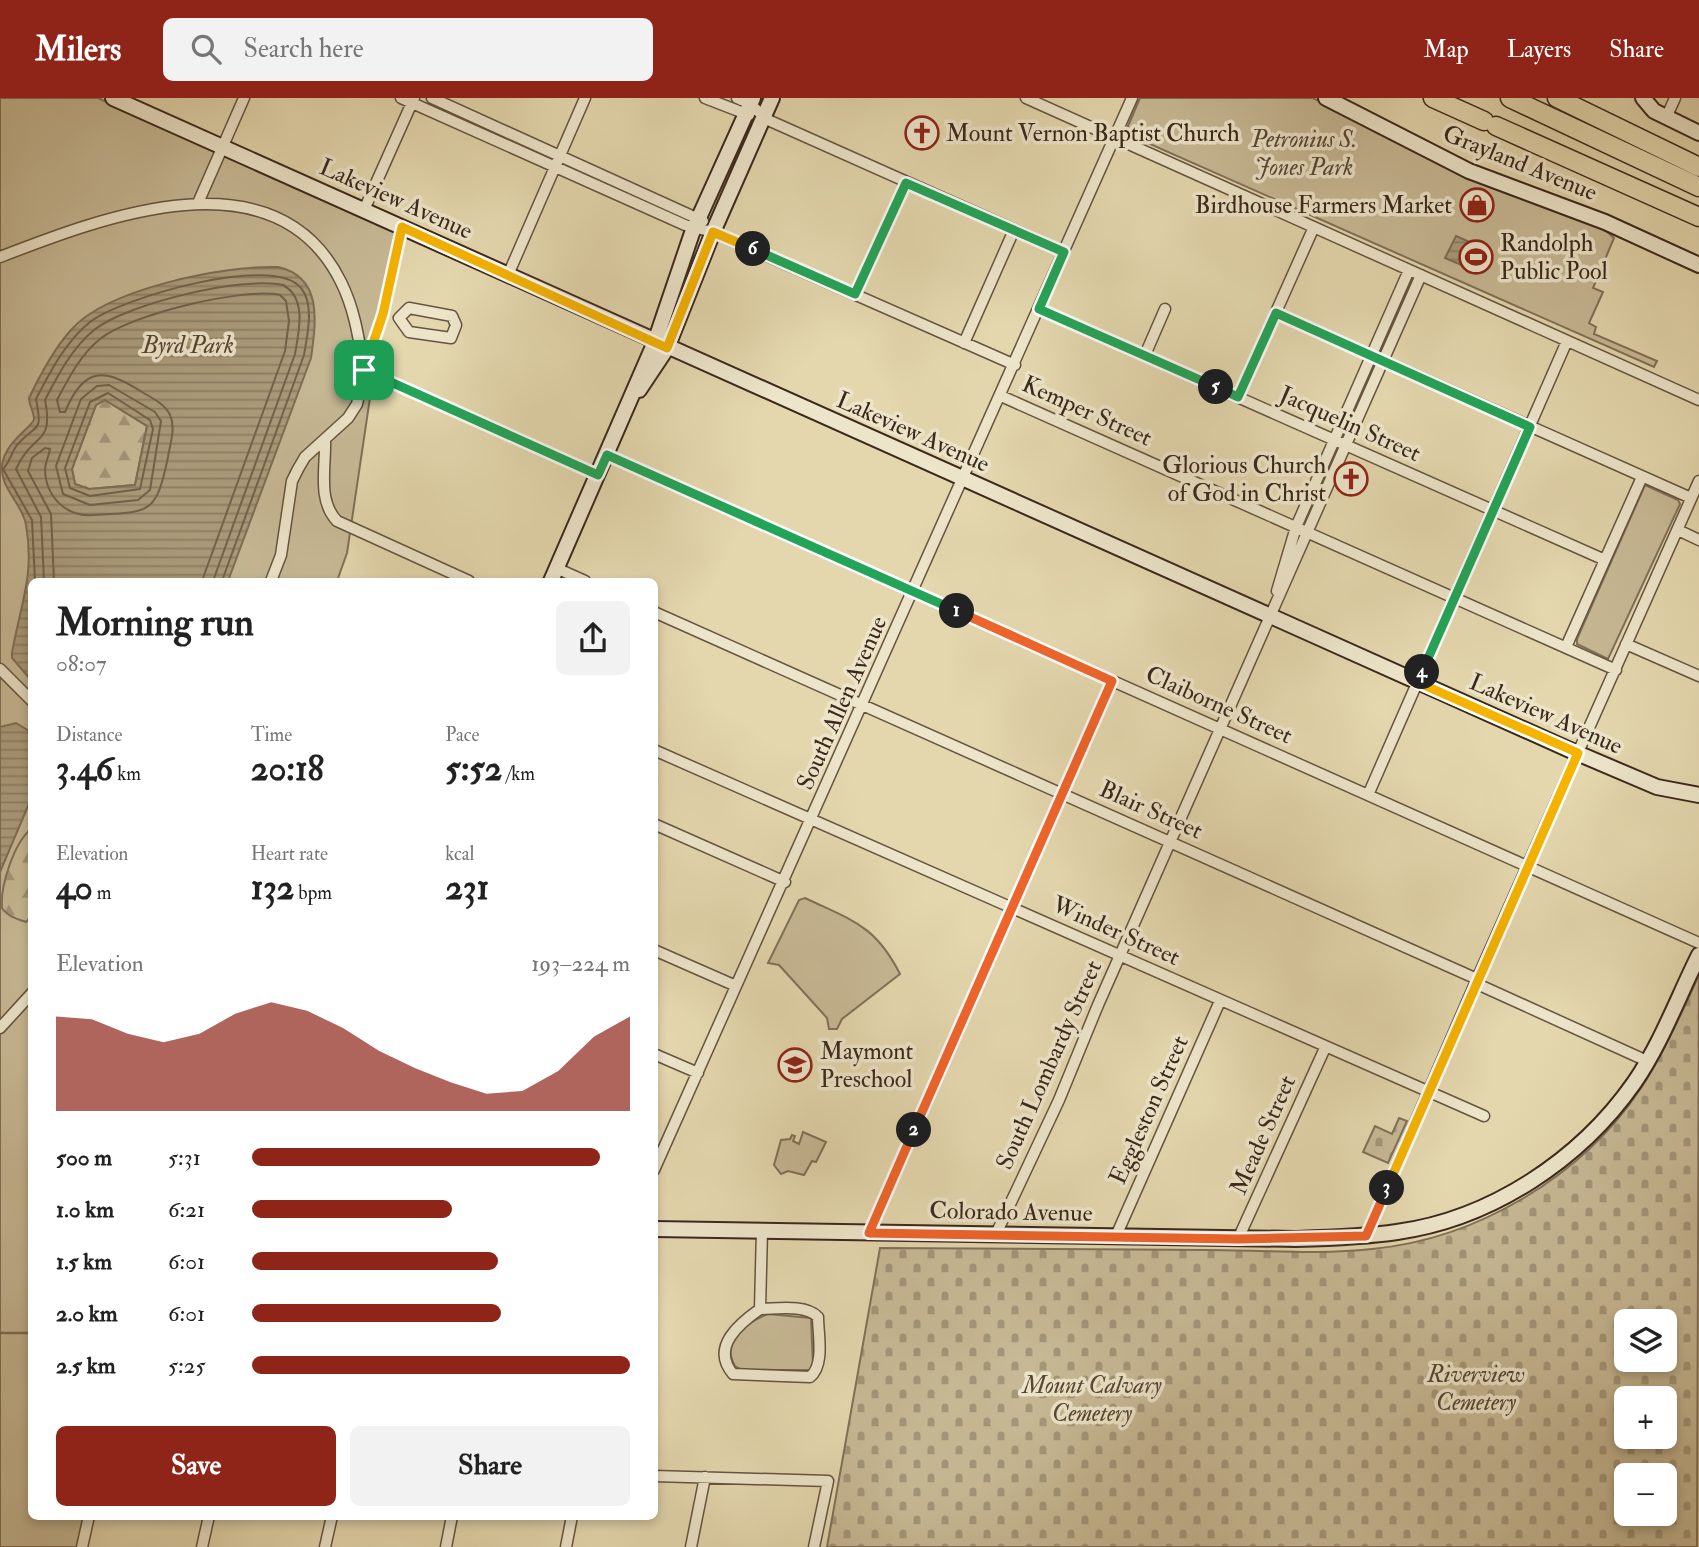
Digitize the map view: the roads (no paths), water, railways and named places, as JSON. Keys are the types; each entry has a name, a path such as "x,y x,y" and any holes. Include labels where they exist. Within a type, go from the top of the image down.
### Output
{"highway":[{"path":"1433,98 1699,217"},
{"path":"1510,98 1699,187"},
{"path":"1557,98 1699,167"}],"street":[{"name":"Lakeview Avenue","path":"113,98 223,145 964,480 1272,610 1417,682 1578,753 1657,787 1699,795"},
{"path":"198,203 244,98"},
{"path":"401,98 413,100 555,167 697,223"},
{"path":"432,98 560,155 713,232 1015,365"},
{"path":"508,275 585,98"},
{"path":"705,98 746,103 764,117 1064,252"},
{"path":"553,575 630,398 647,381 772,98"},
{"path":"1026,98 1699,400"},
{"name":"South Allen Avenue","path":"658,1161 813,820 1132,98"},
{"name":"Grayland Avenue","path":"1326,98 1468,171 1605,222 1699,265"},
{"path":"1643,98 1666,118 1699,133"},
{"path":"1666,118 1675,98"},
{"path":"364,210 413,100"},
{"path":"661,345 697,223 746,103"},
{"path":"855,294 906,183"},
{"path":"0,257 104,221 198,203 271,213 308,238 335,271 346,295 364,370"},
{"path":"272,578 282,555 292,481 305,457 348,418 357,404 364,370 383,314 402,227"},
{"path":"1238,397 1314,228"},
{"path":"964,343 1014,230"},
{"name":"South Lombardy Street","path":"1272,610 1296,527 1409,270"},
{"name":"South Lombardy Street","path":"996,1234 1059,1100 1120,955 1421,275"},
{"path":"383,314 399,318 409,332 445,339 451,338 456,325 452,316 409,308 399,318"},
{"name":"Jacquelin Street","path":"1039,309 1605,560"},
{"path":"1145,355 1165,309"},
{"path":"1276,313 1691,498"},
{"path":"1368,795 1567,341"},
{"path":"364,370 598,475"},
{"name":"Kemper Street","path":"1001,396 1616,670"},
{"path":"325,440 324,495 328,512 337,521 462,578"},
{"name":"Claiborne Street","path":"607,455 1699,943"},
{"path":"1566,647 1642,477"},
{"path":"1366,1236 1476,981 1699,481"},
{"path":"1678,530 1699,540"},
{"name":"Blair Street","path":"658,614 1171,842 1647,1061"},
{"path":"1626,644 1699,676"},
{"path":"0,669 28,697"},
{"path":"869,1233 1112,681"},
{"name":"Winder Street","path":"658,752 1325,1048 1484,1115"},
{"path":"658,826 785,882"},
{"path":"658,952 736,986"},
{"name":"Colorado Avenue","path":"658,1229 1238,1239 1366,1236 1400,1232 1458,1217 1532,1180 1597,1127 1619,1102 1647,1061 1699,955"},
{"path":"0,1028 28,997"},
{"name":"Eggleston Street","path":"1115,1236 1220,1000"},
{"name":"Meade Street","path":"1238,1239 1325,1048"},
{"path":"658,1056 698,1073"},
{"path":"760,1309 762,1230"},
{"path":"760,1309 812,1311 818,1317 816,1373 810,1377 733,1374 728,1368 727,1347 734,1328 760,1309"},
{"path":"658,1476 828,1481 814,1547"},
{"path":"691,1547 705,1477"},
{"path":"82,1547 88,1520"},
{"path":"202,1547 208,1520"},
{"path":"325,1547 331,1520"},
{"path":"446,1547 451,1520"},
{"path":"566,1547 571,1520"}],"water":[{"path":"1456,236 1483,248 1473,270 1445,258"},
{"path":"278,267 293,272 303,280 310,291 315,316 311,358 229,578 28,578 28,677 12,658 28,576 26,525 21,510 4,482 2,466 13,442 33,422 29,398 58,346 88,315 111,303 168,282 228,270","holes":["105,400 147,426 135,485 89,489 75,484 72,469 96,405"]},
{"path":"16,723 28,730 28,806 0,872 0,727"}],"waterway":[{"path":"0,1333 28,1333"}],"place":[{"name":"Mount Vernon Baptist Church","path":"922,133"},
{"name":"Birdhouse Farmers Market","path":"1477,205"},
{"name":"Randolph Public Pool","path":"1476,257"},
{"name":"Glorious Church of God in Christ","path":"1351,479"},
{"name":"Maymont Preschool","path":"795,1065"}],"park label":[{"name":"Petronius S. Jones Park","path":"1304,153"},
{"name":"Byrd Park","path":"188,345"},
{"name":"Riverview Cemetery","path":"1476,1388"},
{"name":"Mount Calvary Cemetery","path":"1092,1399"}]}
